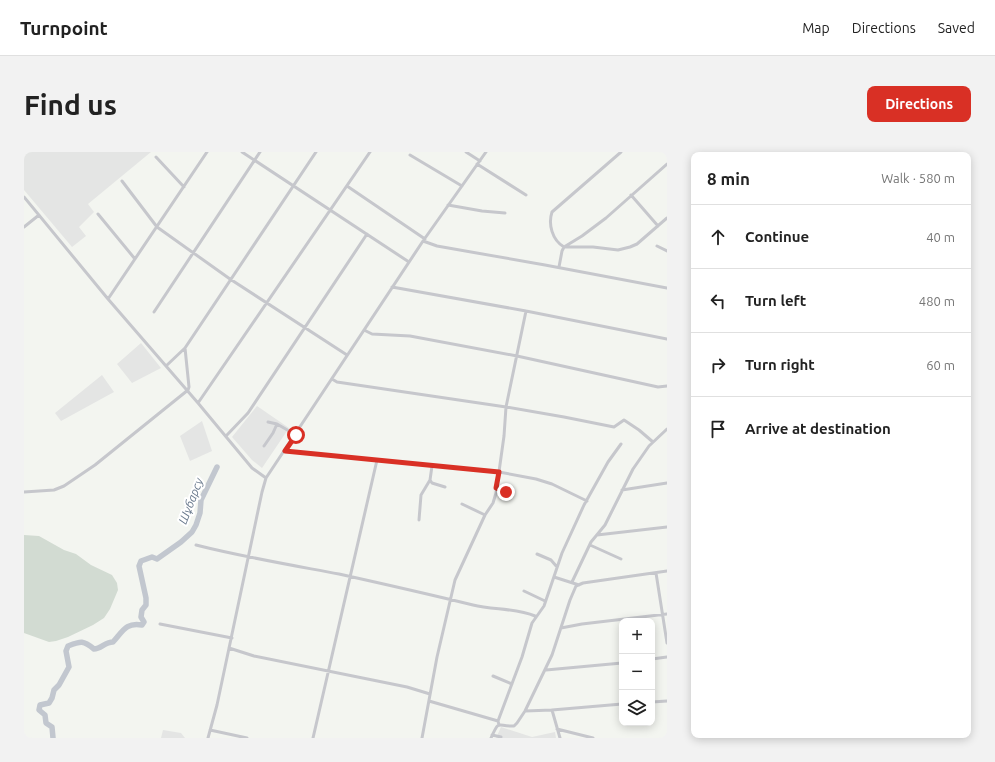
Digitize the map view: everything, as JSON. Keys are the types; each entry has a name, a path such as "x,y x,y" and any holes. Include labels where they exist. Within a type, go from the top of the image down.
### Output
{"street":[{"path":"108,299 158,227 207,152"},
{"path":"242,152 409,262"},
{"path":"154,312 260,152"},
{"path":"166,366 184,348 316,152"},
{"path":"198,403 370,152"},
{"path":"208,738 230,648 248,557 266,478 296,435 392,287 486,152"},
{"path":"621,152 552,212 552,230 557,241 564,247 593,247 618,250 637,244 667,218"},
{"path":"468,153 478,162 526,195"},
{"path":"410,155 462,186"},
{"path":"156,157 184,187"},
{"path":"559,267 564,247 606,218 667,164"},
{"path":"122,181 158,227 230,279 268,302 347,355"},
{"path":"347,186 424,240 437,246 559,267 667,288"},
{"path":"632,195 658,226"},
{"path":"24,197 108,299 188,390 252,468 266,478"},
{"path":"448,205 482,211 505,213"},
{"path":"98,214 135,260"},
{"path":"24,227 39,215"},
{"path":"226,436 248,412 367,234"},
{"path":"657,246 667,251"},
{"path":"392,287 526,311 667,339"},
{"path":"422,738 437,657 460,569 485,515 493,504 504,436 506,407 526,311"},
{"path":"364,330 372,334 410,336 517,356 658,388 667,386"},
{"path":"24,492 54,490 68,484 95,465 188,390 189,387 184,348"},
{"path":"332,379 338,382 564,416 614,427 624,420 653,442"},
{"path":"268,422 278,424 296,435"},
{"path":"264,446 278,424"},
{"path":"572,582 590,545 605,525 636,464 653,442 667,429"},
{"path":"662,434 666,436"},
{"path":"501,738 492,736 512,684 532,623 535,616 540,612 546,601 562,553 586,501 608,462 621,444"},
{"path":"285,451 499,472 536,479 552,484 586,501"},
{"path":"313,738 377,460"},
{"path":"419,520 421,495 430,480 432,466"},
{"path":"430,480 433,484 444,487"},
{"path":"622,490 667,483"},
{"path":"496,488 511,495"},
{"path":"462,504 485,515"},
{"path":"597,535 667,527"},
{"path":"196,545 228,553 350,577 475,606 535,616"},
{"path":"590,545 621,559"},
{"path":"537,554 551,560 557,567"},
{"path":"554,577 579,585 667,571"},
{"path":"656,573 667,643"},
{"path":"429,701 501,724 514,726 518,723 546,670 574,590 579,585"},
{"path":"524,591 546,601"},
{"path":"561,628 582,624 667,614"},
{"path":"160,624 232,638"},
{"path":"230,648 254,656 407,687 430,694"},
{"path":"655,659 667,657"},
{"path":"546,670 619,663"},
{"path":"493,676 512,684"},
{"path":"655,702 667,701"},
{"path":"524,711 619,704"},
{"path":"552,710 560,738"},
{"path":"557,729 594,738"},
{"path":"210,730 247,738"}],"shaded area":[{"path":"24,152 151,152 88,204 94,212 79,227 86,236 72,247 24,190"},
{"path":"141,343 161,368 132,383 117,364"},
{"path":"102,375 114,392 61,421 55,413"},
{"path":"257,406 289,428 262,468 252,460 232,437"},
{"path":"202,421 212,451 190,461 180,436"},
{"path":"24,535 39,536 64,550 76,554 91,565 112,575 117,583 118,590 110,609 104,618 68,637 56,641 49,642 24,633"},
{"path":"501,727 532,737 555,732 556,738 496,738"},
{"path":"163,730 181,733 185,738 161,738"}],"waterway":[{"name":"Шұбарсу","path":"53,738 52,727 46,723 45,715 39,710 40,705 49,703 54,690 59,685 69,667 66,651 68,646 82,642 96,649 113,642 128,626 137,624 142,625 144,622 141,617 142,610 146,605 146,598 139,566 141,561 152,557 157,559 192,532 200,513 201,500 217,467"}],"route":[{"path":"296,435 285,451 301,454 499,472 496,488 506,492"}]}
